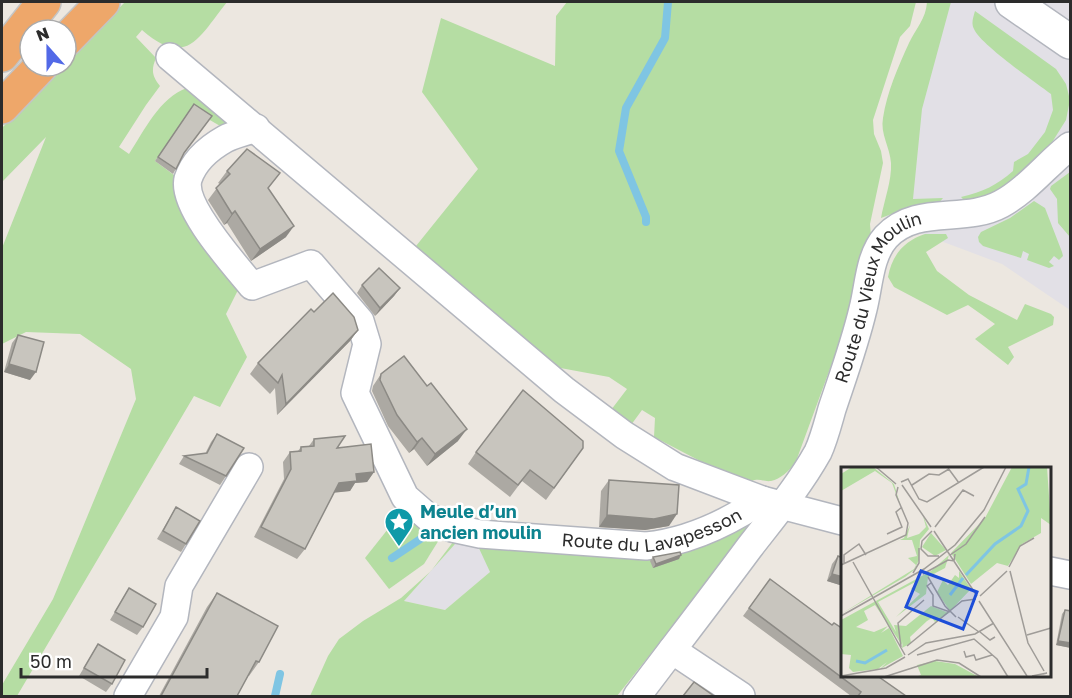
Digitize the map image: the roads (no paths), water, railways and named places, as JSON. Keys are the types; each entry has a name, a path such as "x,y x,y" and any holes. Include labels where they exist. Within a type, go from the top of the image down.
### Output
{"highway":[{"path":"2,56 44,2"},
{"path":"78,28 103,2"},
{"path":"2,107 30,78"}],"main road":[{"path":"1012,2 1071,42"}],"street":[{"name":"Route du Lavapesson","path":"170,57 564,390 615,428 675,467 773,502 841,519"},
{"name":"Route du Lavapesson","path":"256,128 226,138 202,155 188,181 189,196 196,212 252,286 311,264 360,321 366,344 356,393 405,497 429,517 452,528 480,534 646,546 667,544 773,502"},
{"name":"Route du Vieux Moulin","path":"637,696 672,650 773,502 818,451 857,333 873,260 880,245 888,235 913,219 976,213 1000,204 1020,190 1071,146"},
{"path":"128,696 174,617 179,586 249,466"},
{"path":"1051,571 1071,575"},
{"path":"672,650 741,696"}],"waterway":[{"path":"646,222 619,151 626,108 665,38 668,2"},
{"path":"392,558 428,534"},
{"path":"275,696 280,674"}],"place":[{"name":"Meule d’un ancien moulin","path":"399,548"}]}
